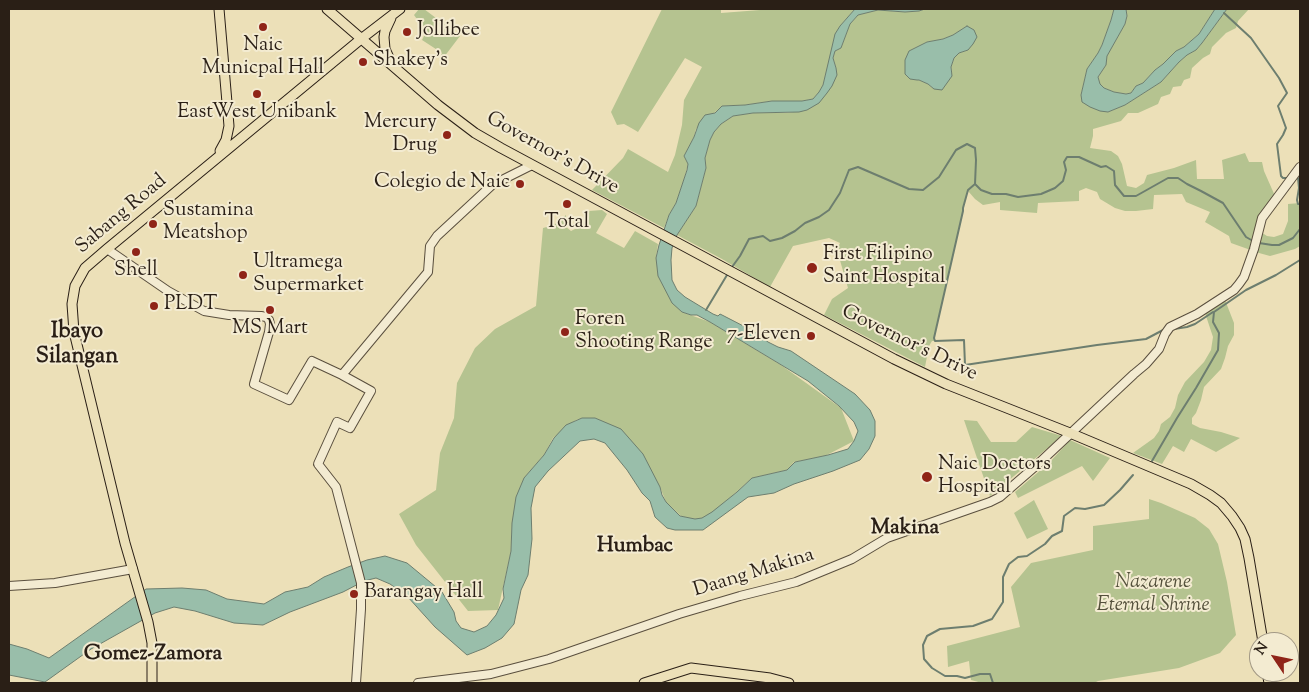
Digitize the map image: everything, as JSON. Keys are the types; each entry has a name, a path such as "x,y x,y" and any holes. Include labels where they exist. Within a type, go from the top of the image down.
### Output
{"main road":[{"path":"214,160 225,144 229,129 218,9"},
{"name":"Governor's Drive","path":"327,9 438,105 471,130 532,165 929,376 1191,484 1210,496 1226,508 1240,528 1247,545 1260,632"},
{"path":"361,39 397,12"},
{"path":"396,68 387,54 384,44 385,31 397,12"},
{"name":"Sabang Road","path":"152,683 152,643 148,622 132,569 74,332 72,304 75,286 85,268 107,249 361,39"},
{"path":"644,683 691,668 770,678 787,683"}],"street":[{"path":"342,375 428,272 430,246 437,236 492,185 532,165"},
{"name":"Daang Makina","path":"418,683 491,674 549,659 679,614 796,582 852,559 887,538 1000,497 1146,364 1159,348 1170,327 1196,314 1234,290 1240,284 1254,249 1262,218 1300,167"},
{"path":"107,249 168,291 204,311 266,317 270,324 269,332 254,384 289,400 312,362 342,375 371,391 350,428 337,422 318,464 336,487 361,584 356,683"},
{"path":"9,586 55,583 132,569"}],"green space":[{"path":"419,9 424,9 460,36 444,57 441,55 442,53 422,40 426,32 414,15"},
{"path":"662,9 721,9 721,13 773,9 855,9 840,26 823,85 813,99 722,106 696,129 684,156 688,164 684,180 664,228 592,190 623,158 628,149 668,172 675,155 682,125 684,100 702,67 685,58 638,132 624,124 617,125 611,112"},
{"path":"925,9 1114,9 1102,45 1087,69 1081,95 1108,112 1125,105 1161,82 1179,62 1196,50 1227,9 1249,9 1238,21 1236,28 1226,33 1212,47 1210,54 1192,68 1190,78 1184,80 1181,86 1173,87 1170,94 1161,97 1158,104 1138,113 1128,113 1121,121 1093,129 1090,148 1111,151 1118,156 1122,164 1127,186 1136,188 1144,183 1147,175 1196,160 1197,179 1224,179 1222,160 1245,153 1249,162 1262,162 1275,196 1256,229 1267,236 1274,237 1283,234 1288,221 1288,204 1300,203 1300,246 1270,256 1231,243 1229,236 1205,222 1210,212 1186,202 1182,194 1154,195 1153,209 1125,211 1115,208 1100,199 1097,192 1086,188 1079,191 1079,201 1038,203 1037,213 1000,210 1000,202 983,205 968,191 934,338 935,341 932,341 929,346 925,367 824,315 832,299 848,288 837,250 840,243 829,238 793,246 770,287 677,235 696,206 706,168 705,158 710,140 721,124 733,116 807,110 836,68 833,58 835,51 841,48 850,24 858,15 878,10 919,11","holes":["967,27 968,50 959,53 954,58 951,67 952,72 934,89 919,80 909,51 927,42 953,35"]},
{"path":"1126,9 1215,9 1199,34 1184,47 1176,51 1143,83 1136,86 1131,93 1126,94 1104,88 1100,84 1098,77 1106,65 1106,56 1125,24"},
{"path":"602,210 607,214 596,233 624,248 635,231 658,244 656,258 682,312 710,322 781,365 841,408 854,441 825,456 794,462 787,470 752,478 702,523 681,516 666,502 660,487 595,418 576,420 553,438 544,455 525,477 512,526 511,551 498,610 468,611 416,545 399,514 436,490 440,453 454,418 457,383 475,348 495,329 536,306 543,228 554,225 566,215 566,227 571,231 581,226 589,211"},
{"path":"1225,300 1234,323 1234,335 1228,346 1221,369 1204,387 1196,413 1192,418 1192,424 1200,428 1240,438 1216,452 1191,439 1184,452 1173,446 1162,464 1133,453 1154,438 1161,424 1170,417 1175,408 1178,395 1185,382 1204,362 1211,350 1213,337 1205,313"},
{"path":"964,420 977,421 991,442 1016,442 1032,427 1062,436 990,496"},
{"path":"1070,440 1110,458 1093,481 1082,466 1018,498 1015,492 1050,462"},
{"name":"Nazarene Eternal Shrine","path":"1149,499 1195,518 1209,529 1218,544 1236,635 1220,653 1179,668 1094,683 982,683 971,680 969,661 948,667 947,646 1020,627 1011,587 1031,563 1093,550 1093,526 1149,519"},
{"path":"1034,500 1048,529 1027,539 1014,513"}],"shaded area":[{"path":"855,9 925,9 905,12 878,10 858,15 850,24 841,48 835,51 833,58 837,75 832,86 819,103 807,110 733,116 721,124 710,140 705,158 706,168 696,206 677,235 672,248 671,260 672,280 677,290 685,297 713,314 718,316 720,314 755,332 768,342 791,351 855,394 870,410 875,421 875,436 869,449 860,460 774,493 748,497 703,530 675,530 667,528 655,517 650,501 605,443 594,439 580,441 548,471 535,487 531,508 532,539 528,575 521,590 514,624 502,638 485,648 467,655 435,627 407,596 390,584 376,578 364,581 343,592 290,612 263,625 234,623 195,611 174,607 155,613 91,649 45,682 9,675 9,644 49,658 146,589 182,588 206,590 227,599 264,604 285,592 308,587 324,577 348,567 385,556 407,563 442,592 461,628 474,632 487,626 496,615 504,598 503,589 511,551 512,523 516,497 524,478 566,425 582,418 595,418 621,429 643,454 666,502 680,516 695,519 702,518 712,512 752,478 787,470 795,462 848,449 858,431 854,422 839,406 808,381 710,322 697,315 682,312 672,303 658,276 656,258 669,215 676,203 687,170 688,164 684,156 699,123 705,115 715,113 722,106 813,99 823,85 835,34"},
{"path":"1114,9 1126,9 1127,16 1125,24 1107,56 1106,65 1098,77 1100,84 1104,88 1126,94 1131,93 1136,86 1143,83 1176,51 1184,47 1199,34 1215,9 1227,9 1196,50 1179,62 1161,82 1125,105 1108,112 1100,111 1082,102 1081,95 1087,69 1102,45"},
{"path":"967,26 974,30 977,37 968,50 959,53 954,58 951,67 952,76 942,90 934,89 919,80 910,79 905,74 905,60 909,51 927,42 953,35"}],"waterway":[{"path":"1224,13 1251,38 1279,78 1287,93 1278,106 1286,128 1277,144 1281,176 1288,178"},
{"path":"732,267 749,239 763,236 770,241 782,238 829,210 840,193 849,170 858,167 909,189 923,190 939,177 956,150 967,144 975,148 975,184 981,190 992,194 1006,194 1018,197 1041,194 1055,188 1063,181 1066,170 1064,162 1067,157 1079,157 1101,167 1106,166 1114,171 1115,185 1124,196 1136,196 1168,178 1178,178 1223,203 1246,237 1253,241"},
{"path":"1294,178 1298,178 1297,200 1298,204 1300,204"},
{"path":"975,184 968,190 963,208 934,338 935,341 964,340 965,365 1146,339 1165,329"},
{"path":"1259,243 1279,245 1293,238 1300,229"},
{"path":"1152,461 1218,350 1219,333 1213,322 1214,312 1246,290 1300,260"},
{"path":"706,310 727,275"},
{"path":"1174,329 1195,324 1213,312"},
{"path":"993,683 990,674 980,674 965,678 945,676 932,668 924,659 923,645 927,636 940,629 973,626 992,619 1003,602 1003,577 1009,564 1018,557 1027,556 1045,544 1052,536 1062,531 1064,516 1075,508 1085,509 1104,505 1133,475"}],"place":[{"name":"Naic Municpal Hall","path":"263,27"},
{"name":"Jollibee","path":"407,32"},
{"name":"Shakey's","path":"363,62"},
{"name":"EastWest Unibank","path":"257,94"},
{"name":"Mercury Drug","path":"447,135"},
{"name":"Colegio de Naic","path":"520,184"},
{"name":"Total","path":"567,204"},
{"name":"Sustamina Meatshop","path":"153,224"},
{"name":"Shell","path":"136,252"},
{"name":"First Filipino Saint Hospital","path":"812,268"},
{"name":"Ultramega Supermarket","path":"243,275"},
{"name":"PLDT","path":"154,306"},
{"name":"MS Mart","path":"270,310"},
{"name":"Foren Shooting Range","path":"565,332"},
{"name":"7-Eleven","path":"811,336"},
{"name":"Naic Doctors Hospital","path":"927,477"},
{"name":"Barangay Hall","path":"354,594"}],"district":[{"name":"Ibayo Silangan","path":"77,346"},
{"name":"Makina","path":"905,529"},
{"name":"Humbac","path":"635,547"},
{"name":"Gomez-Zamora","path":"153,655"}]}
